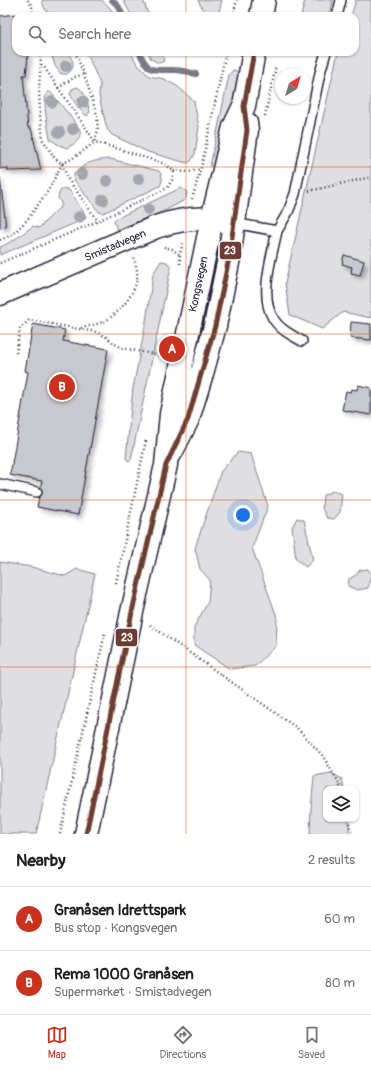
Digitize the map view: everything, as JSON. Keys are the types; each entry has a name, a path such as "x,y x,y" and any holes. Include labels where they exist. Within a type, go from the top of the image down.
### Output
{"main road":[{"path":"262,12 264,0"},
{"name":"Kongsvegen","path":"86,834 132,612 166,465 171,414 212,219 234,126 244,106 253,56"},
{"name":"Kongsvegen","path":"166,465 188,419 217,318 229,258 247,130 244,106"},
{"name":"Smistadvegen","path":"0,294 173,222 188,219 212,219 234,223"}],"lane":[{"path":"338,12 341,0"},
{"path":"302,341 284,330 272,318 268,305 266,286 277,231 288,212 295,194 325,56"},
{"path":"234,223 277,231"},
{"path":"0,484 37,492"}],"path":[{"path":"28,0 32,7 33,12"},
{"path":"235,12 237,0"},
{"path":"40,56 41,62 39,88 43,140 54,157 62,164 68,179 98,221"},
{"path":"0,240 12,235 27,220 48,191 62,164 96,142 98,130 97,115 77,56"},
{"path":"180,269 180,255 192,196 201,168 225,56"},
{"path":"41,62 96,142 165,164 174,172 189,172 201,168"},
{"path":"58,88 84,74"},
{"path":"0,263 98,221 167,188 172,180 174,172"},
{"path":"295,194 371,176"},
{"path":"81,329 105,320 118,312 126,303 134,290 137,280 137,269 133,255"},
{"path":"16,353 20,329 29,320 96,332 122,348 164,356 165,350"},
{"path":"115,586 148,433"},
{"path":"132,612 297,728 323,756 340,786"},
{"path":"60,834 105,632"},
{"path":"349,822 352,834"}],"shaded area":[{"path":"42,0 102,0 113,12 47,12"},
{"path":"123,0 143,0 148,12 130,12"},
{"path":"198,0 222,0 219,12 204,12"},
{"path":"305,0 333,0 330,12 302,12"},
{"path":"356,0 371,0 371,318 343,312 322,329 290,315 285,283 337,56 359,56 359,12 352,12"},
{"path":"52,56 70,56 73,64 72,69 67,74 61,74 55,66"},
{"path":"88,56 132,56 138,65 149,76 164,79 177,86 194,101 199,127 195,154 191,161 187,163 148,152 112,135 107,129 101,105 99,95 100,84"},
{"path":"150,56 163,56 164,61 159,63 151,59"},
{"path":"233,70 237,71 239,76 218,168 210,166 229,75"},
{"path":"77,87 82,91 86,98 90,112 87,116 77,106 70,94 72,89"},
{"path":"47,92 50,92 53,95 80,130 79,139 67,148 50,139 45,109"},
{"path":"110,159 159,171 162,182 160,186 103,213 99,212 74,180 74,174 82,167 90,163"},
{"path":"65,188 70,191 86,216 85,219 0,255 0,247 33,226 39,228 62,205 58,198 60,191"},
{"path":"181,188 187,192 186,198 183,201 166,210 117,230 114,221 115,219"},
{"path":"161,261 167,262 171,267 131,460 128,461 126,458 133,388 146,321 153,274"},
{"path":"238,452 251,454 268,506 252,548 277,617 276,646 255,666 230,669 194,645 194,627 208,602 210,580 200,569 195,548 221,471"},
{"path":"333,491 342,494 340,512 334,519 327,518 322,508 323,495"},
{"path":"297,518 304,520 313,560 306,567 296,559 292,527"},
{"path":"0,562 31,567 65,576 77,569 95,574 36,834 0,834"},
{"path":"368,569 371,574 368,588 357,590 348,586 349,579 356,575 360,570"},
{"path":"331,773 342,779 343,786 323,786 323,822 349,822 349,834 310,834 314,776"}],"building":[{"path":"12,14 12,56 28,56 26,75 23,75 28,128 31,128 41,170 8,171 8,168 0,169 0,16"},
{"path":"0,177 6,227 0,228"},
{"path":"344,255 364,261 360,275 351,273 352,267 342,264"},
{"path":"351,322 371,324 371,340 350,338"},
{"path":"33,324 65,330 63,341 108,349 78,515 37,507 42,481 10,475 28,372 25,371"},
{"path":"358,385 371,388 371,415 342,410 346,391 351,392 352,389 357,390"}],"waterway":[{"path":"112,0 119,7 121,12"},
{"path":"141,56 149,68 157,70 179,70 196,74"}],"transit line":[{"name":"23","path":"86,834 132,612 166,465 188,419 215,326 229,258 247,130 244,106 253,56"}],"place":[{"name":"Granåsen Idrettspark","path":"172,349"},
{"name":"Rema 1000 Granåsen","path":"62,387"}]}
